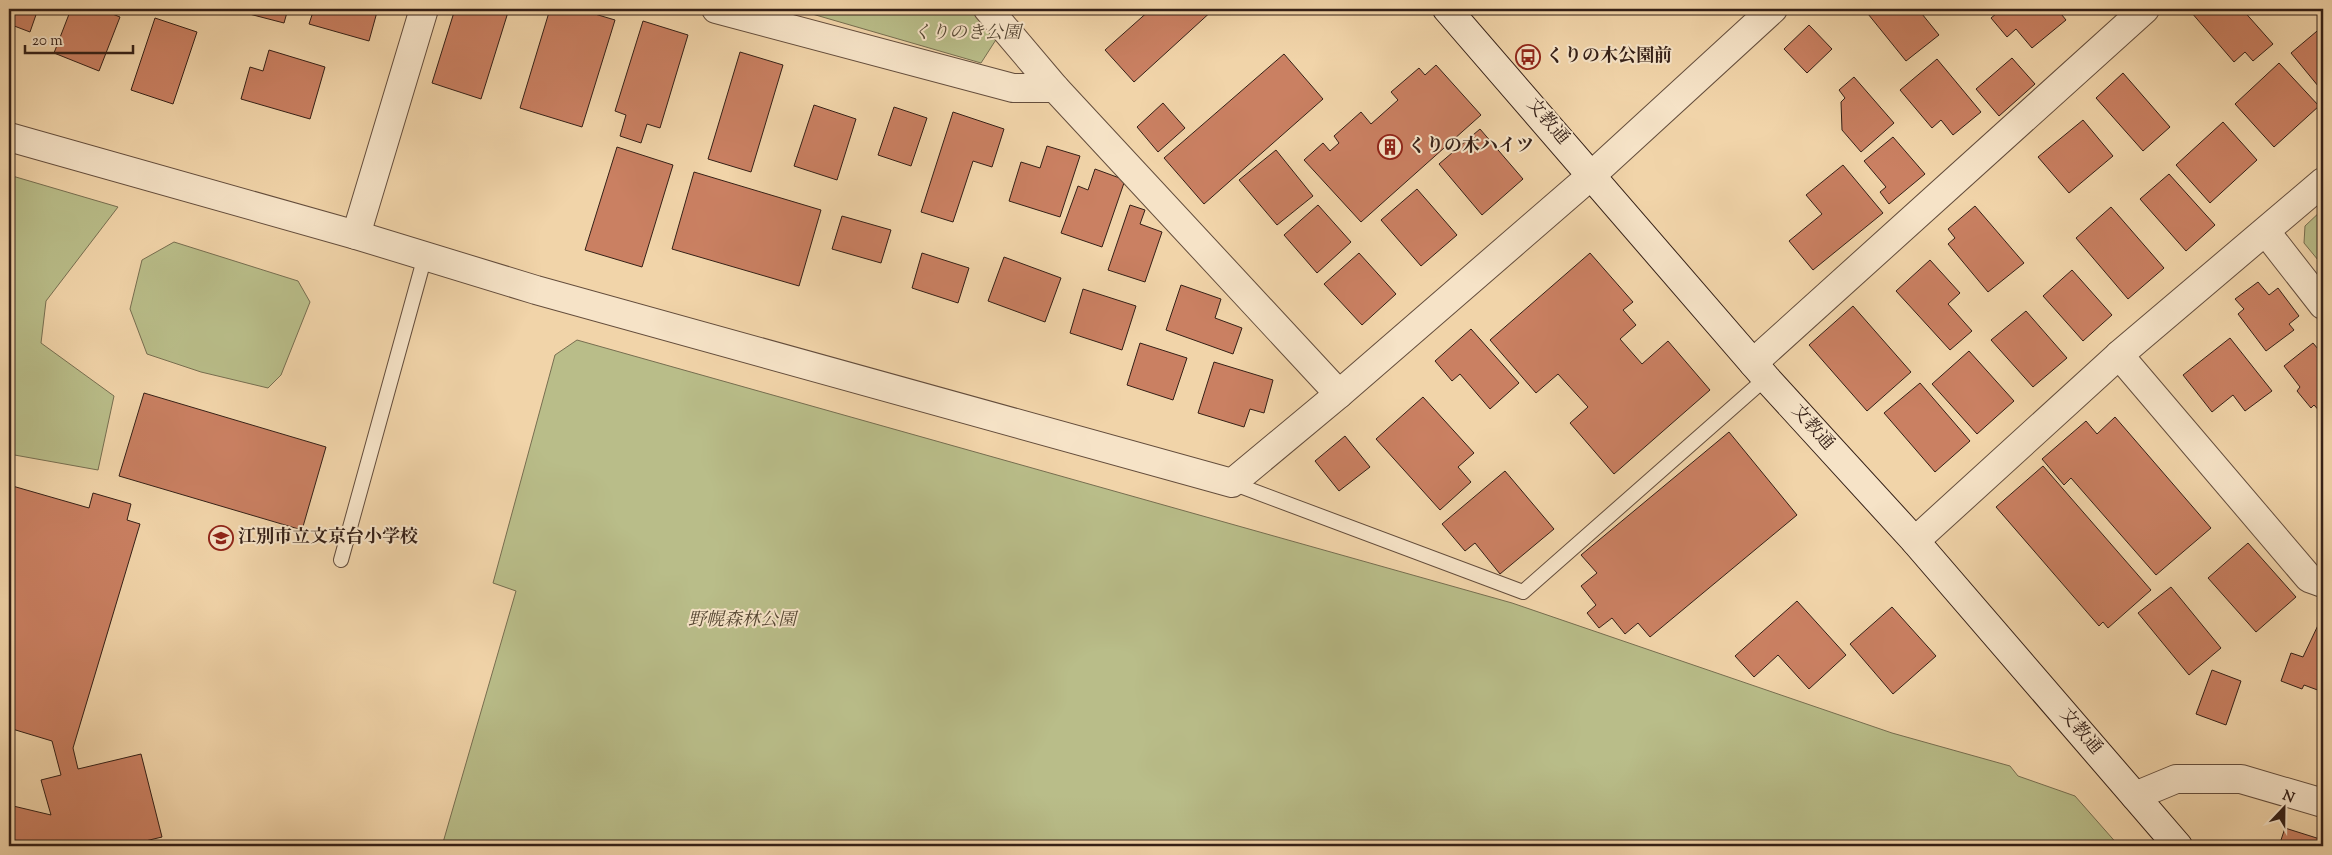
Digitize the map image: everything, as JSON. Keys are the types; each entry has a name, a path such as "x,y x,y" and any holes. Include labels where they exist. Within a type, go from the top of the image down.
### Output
{"street":[{"path":"356,235 424,9"},
{"path":"716,9 1013,88 1055,88"},
{"path":"988,9 1055,88 1339,394"},
{"name":"文教通","path":"1447,9 1760,370 1915,541 2178,846"},
{"path":"9,137 356,235 536,290 1232,483 1339,394 1592,174 1773,9"},
{"path":"1760,370 2145,9"},
{"path":"1915,541 2120,355 2323,182"},
{"path":"2266,232 2323,305"},
{"path":"2120,355 2309,578 2323,583"},
{"path":"2135,796 2176,779 2241,779 2323,803"}],"lane":[{"path":"341,560 425,256"},
{"path":"1232,483 1523,592 1760,370"}],"green space":[{"name":"くりのき公園","path":"795,9 977,9 999,35 981,63"},
{"path":"9,175 118,207 46,301 41,343 114,396 98,470 9,454"},
{"path":"2323,209 2323,266 2304,243 2305,226"},
{"path":"174,242 298,281 310,302 281,375 268,388 201,372 147,354 130,309 142,260"},
{"name":"野幌森林公園","path":"577,340 1512,603 1892,733 2010,766 2018,776 2075,796 2119,846 442,846 516,591 493,583 555,355"}],"building":[{"path":"9,9 38,9 30,32 9,24"},
{"path":"71,9 100,9 120,17 99,71 54,53"},
{"path":"230,9 288,9 284,23"},
{"path":"314,9 364,9 377,12 369,41 309,24"},
{"path":"455,9 509,9 481,99 432,83"},
{"path":"550,9 578,9 615,20 582,127 520,108"},
{"path":"1151,9 1214,9 1134,82 1105,50"},
{"path":"1864,9 1918,9 1939,35 1906,61"},
{"path":"2002,9 2057,9 2066,20 2032,48 2016,29 2007,37 1991,18"},
{"path":"2195,9 2242,9 2273,44 2253,61 2245,52 2234,62 2191,12"},
{"path":"155,18 197,32 173,104 131,90"},
{"path":"643,21 688,35 660,128 647,124 641,143 620,136 626,115 615,111"},
{"path":"1809,25 1832,49 1807,73 1784,49"},
{"path":"2323,26 2323,92 2291,53"},
{"path":"269,50 325,67 310,119 241,99 250,67 263,71"},
{"path":"740,52 783,65 751,172 708,159"},
{"path":"1284,54 1323,99 1204,204 1164,158"},
{"path":"2012,58 2035,84 1999,116 1976,89"},
{"path":"1937,59 1981,112 1953,135 1941,120 1932,128 1900,90"},
{"path":"2279,63 2319,106 2274,147 2235,104"},
{"name":"くりの木ハイツ","path":"1436,65 1481,115 1361,222 1304,160 1323,143 1330,151 1339,143 1334,136 1361,112 1371,124 1398,100 1391,92 1419,68 1425,75"},
{"path":"2123,73 2170,127 2143,151 2096,98"},
{"path":"1854,77 1894,123 1861,152 1842,130 1841,102 1845,98 1839,90"},
{"path":"1163,103 1185,128 1158,152 1137,127"},
{"path":"814,105 856,119 837,180 794,166"},
{"path":"894,107 927,118 911,166 878,155"},
{"path":"953,112 1004,129 992,167 973,161 953,222 921,212"},
{"path":"2083,120 2113,156 2069,193 2038,157"},
{"path":"2223,122 2257,160 2210,203 2176,165"},
{"path":"1480,129 1523,179 1482,215 1439,164"},
{"path":"1893,137 1925,174 1889,204 1880,192 1886,187 1864,161"},
{"path":"1047,146 1080,156 1060,217 1009,201 1021,162 1040,168"},
{"path":"617,147 673,165 642,267 585,250"},
{"path":"1276,150 1313,196 1277,225 1239,180"},
{"path":"1843,165 1883,213 1813,270 1789,241 1822,214 1806,195"},
{"path":"1095,169 1125,180 1102,247 1061,233 1078,186 1088,190"},
{"path":"694,172 821,210 799,286 672,249"},
{"path":"2169,174 2215,225 2186,251 2140,199"},
{"path":"1417,189 1457,235 1421,266 1381,220"},
{"path":"1130,205 1145,210 1140,224 1162,232 1145,282 1108,270"},
{"path":"1318,205 1351,242 1317,273 1284,235"},
{"path":"1975,206 2024,263 1988,292 1948,244 1955,238 1948,229"},
{"path":"2111,207 2164,268 2128,299 2076,238"},
{"path":"842,216 891,230 881,263 832,249"},
{"path":"922,253 969,268 958,303 912,288"},
{"path":"1359,253 1396,294 1362,325 1324,284"},
{"path":"1590,253 1633,302 1623,310 1636,325 1620,339 1642,364 1668,341 1710,390 1614,474 1570,423 1588,407 1558,374 1536,393 1490,340"},
{"path":"1004,257 1061,278 1045,322 988,301"},
{"path":"1930,260 1960,293 1948,304 1972,331 1950,350 1896,291"},
{"path":"2072,270 2112,315 2083,341 2043,296"},
{"path":"2258,282 2269,295 2278,288 2299,316 2289,324 2294,330 2266,351 2238,314 2244,309 2235,299"},
{"path":"1181,285 1221,299 1215,318 1242,328 1233,354 1166,330"},
{"path":"1083,289 1136,306 1122,350 1070,333"},
{"path":"1853,306 1911,372 1867,411 1809,345"},
{"path":"2026,311 2067,358 2033,387 1991,340"},
{"path":"1471,329 1519,383 1490,409 1460,374 1452,381 1435,361"},
{"path":"2230,338 2272,391 2245,411 2233,395 2212,412 2183,375"},
{"path":"1140,343 1187,358 1173,400 1127,385"},
{"path":"2313,343 2323,355 2323,415 2314,405 2311,408 2297,391 2300,387 2284,366"},
{"path":"1969,351 2014,401 1977,434 1932,384"},
{"path":"1214,362 1273,380 1264,413 1250,409 1244,427 1198,413"},
{"path":"1920,383 1970,441 1935,472 1884,413"},
{"path":"144,393 326,447 302,530 119,476"},
{"path":"1423,397 1474,453 1458,467 1471,482 1440,510 1376,439"},
{"path":"2115,417 2211,528 2156,575 2071,478 2064,485 2042,459 2086,421 2097,434"},
{"path":"1729,432 1797,515 1650,637 1638,623 1625,634 1612,618 1599,628 1587,613 1596,605 1581,586 1597,573 1581,555"},
{"path":"1345,436 1370,467 1339,491 1315,461"},
{"path":"2043,466 2151,590 2108,628 2103,622 2099,626 1996,507"},
{"path":"1505,471 1554,529 1500,574 1475,543 1465,551 1442,524"},
{"path":"9,485 89,508 93,493 131,504 127,520 140,524 73,748 78,769 141,754 162,837 137,843 138,846 9,846 9,805 51,815 41,780 61,775 52,741 9,728"},
{"path":"2248,543 2296,597 2256,632 2208,578"},
{"path":"2171,587 2221,648 2189,675 2138,613"},
{"path":"1797,601 1846,655 1809,689 1778,655 1754,677 1735,656"},
{"path":"1892,607 1936,656 1893,694 1850,644"},
{"path":"2320,621 2323,622 2323,692 2304,685 2302,689 2281,681 2291,653 2303,657"},
{"path":"2212,670 2241,681 2226,725 2196,714"},
{"path":"2285,828 2323,840 2323,846 2279,846"}],"place":[{"name":"くりの木公園前","path":"1528,57"},
{"name":"くりの木ハイツ","path":"1390,147"},
{"name":"江別市立文京台小学校","path":"221,538"}]}
